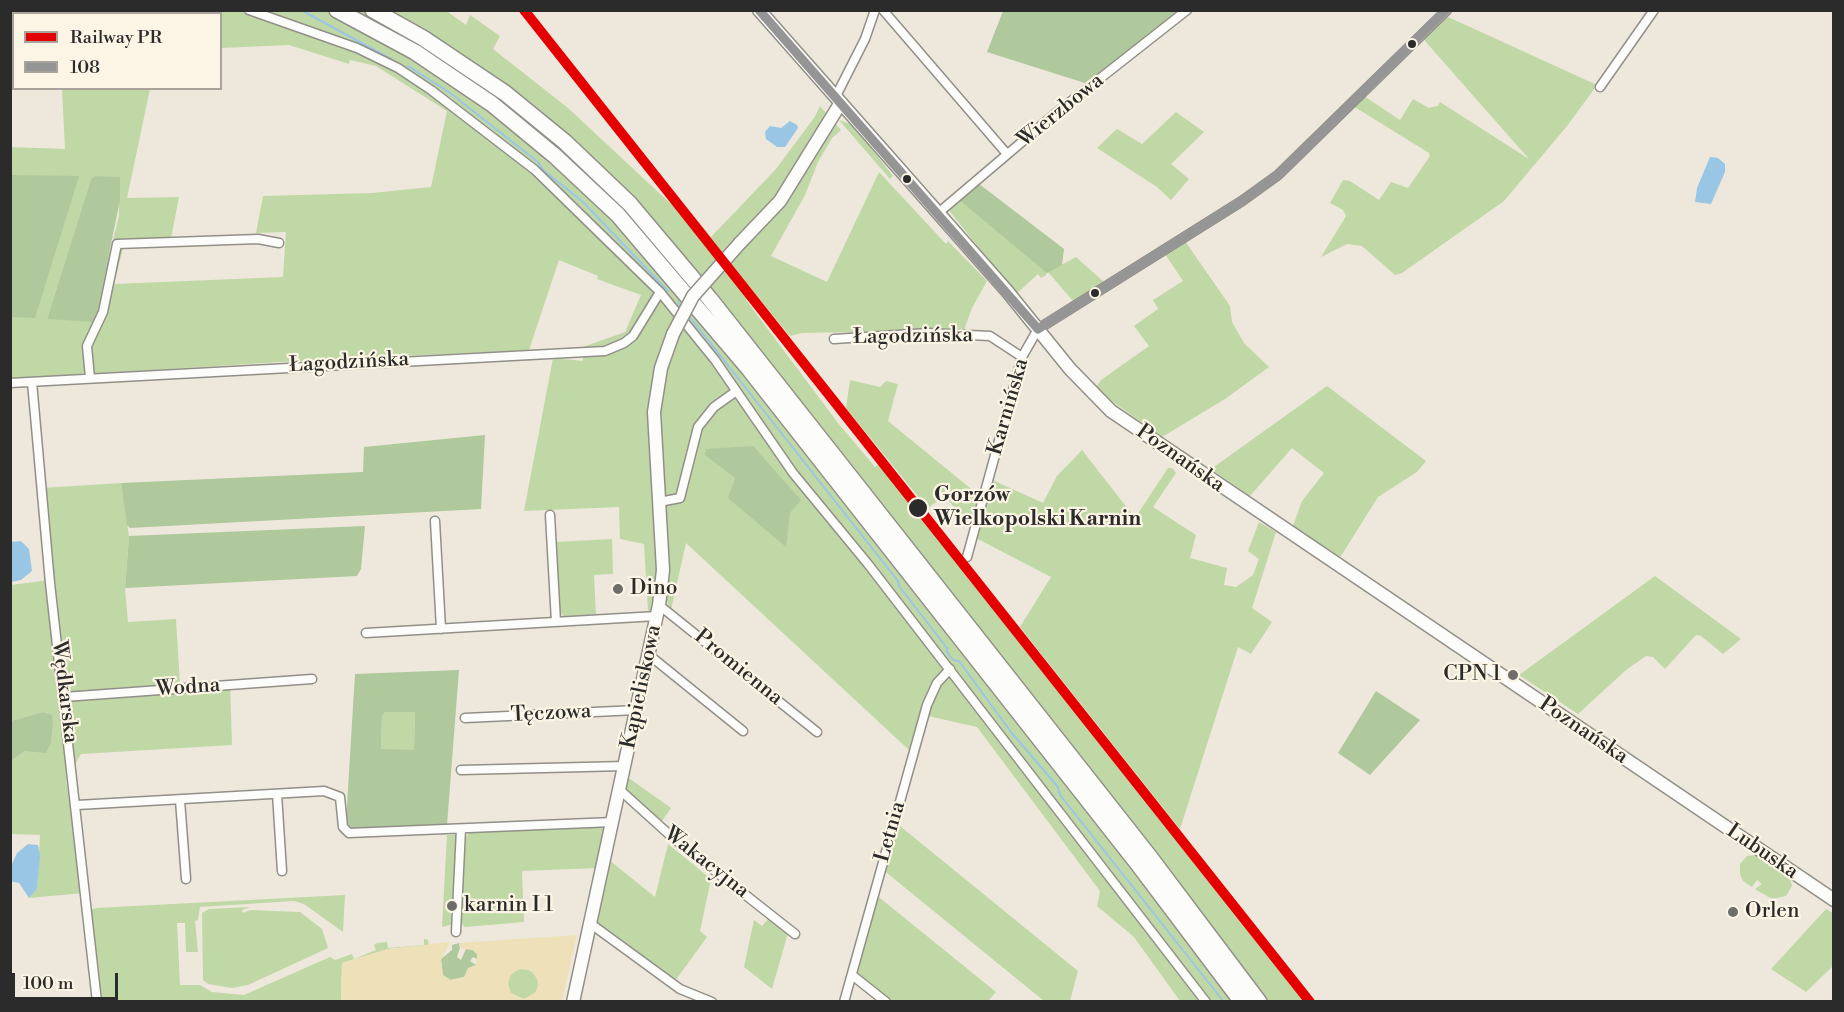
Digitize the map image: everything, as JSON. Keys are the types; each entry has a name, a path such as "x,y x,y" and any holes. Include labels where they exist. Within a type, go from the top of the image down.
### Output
{"highway":[{"path":"337,10 415,52 485,99 555,156 625,223 749,369 1138,864 1242,1002"},
{"path":"373,10 433,44 505,93 566,142 630,204 710,299 1149,856 1258,1002"}],"main road":[{"name":"Poznańska","path":"759,10 1038,329 1083,384 1111,411 1691,804"},
{"name":"Kąpieliskowa","path":"573,1002 658,611 663,570 654,412 661,368 673,334 693,296 780,201 838,101"},
{"name":"Lubuska","path":"1691,804 1833,900"}],"street":[{"path":"249,10 357,48 398,68 431,90 535,170 660,292 715,360 793,473 950,669 1206,1002"},
{"path":"838,101 875,10"},
{"path":"883,10 1007,154"},
{"name":"Wierzbowa","path":"937,214 1007,154 1187,10"},
{"path":"1038,329 1242,201 1278,175 1447,10"},
{"path":"1600,87 1654,10"},
{"path":"90,378 87,346 103,312 117,244 258,239 279,243"},
{"name":"Łagodzińska","path":"10,383 605,351 624,344 633,336 660,292"},
{"name":"Karnińska","path":"967,557 1022,357 1038,329"},
{"name":"Łagodzińska","path":"834,339 928,333 982,335 997,339 1022,357"},
{"name":"Wędkarska","path":"32,382 97,1002"},
{"path":"659,502 680,498 698,427 714,407 735,392"},
{"path":"550,514 556,622"},
{"path":"435,521 441,629"},
{"path":"366,633 556,622 658,611"},
{"name":"Promienna","path":"658,611 817,732"},
{"path":"649,655 742,731"},
{"name":"Letnia","path":"844,1002 929,699 937,682 950,669"},
{"name":"Wodna","path":"64,697 312,679"},
{"name":"Tęczowa","path":"465,718 637,710"},
{"path":"461,770 626,766"},
{"name":"Wakacyjna","path":"620,790 672,837 795,934"},
{"path":"77,805 324,791 340,797 343,827 350,833 613,822"},
{"path":"277,794 282,871"},
{"path":"180,800 186,879"},
{"path":"456,932 461,829"},
{"path":"591,924 680,989 712,1002"},
{"path":"852,975 886,1002"}],"green space":[{"path":"181,10 445,10 466,25 470,15 500,36 493,49 568,108 671,204 675,194 711,237 776,169 814,118 820,106 841,130 832,138 818,162 805,195 771,256 827,282 879,172 946,244 948,241 987,281 972,308 964,330 802,333 790,336 752,290 746,300 838,423 875,467 879,464 1303,1001 1180,1001 1134,937 1097,906 1100,891 977,727 919,714 909,750 686,543 671,610 659,585 653,610 648,611 644,544 620,539 619,507 524,511 553,358 583,361 583,347 625,332 641,295 597,279 598,276 559,260 529,350 280,362 11,379 11,147 65,149 62,90 150,90 127,198 179,197 171,238 125,241 114,284 283,277 286,232 256,233 263,196 372,193 431,187 447,111 376,66 350,60 349,64 289,45 222,48 222,12 168,12","holes":["95,176 119,178 119,216 106,267 47,319 91,179","735,478 800,500 790,513 729,498"]},
{"path":"1003,11 1187,11 1091,85 987,52"},
{"path":"1446,16 1597,85 1567,126 1504,201 1402,273 1395,275 1362,246 1347,244 1321,257 1346,216 1343,210 1330,203 1343,180 1350,181 1379,200 1391,182 1408,188 1430,156 1429,153 1353,106 1364,96 1400,120 1413,99 1429,108 1438,106 1440,102 1529,159 1425,41 1425,37"},
{"path":"1176,112 1204,132 1171,164 1189,179 1171,200 1157,187 1097,148 1117,129 1142,144"},
{"path":"839,120 853,125 893,176 890,179"},
{"path":"11,175 79,176 35,318 11,317"},
{"path":"95,176 120,177 120,200 95,322 47,319 91,179"},
{"path":"974,180 1064,249 1062,265 1047,273 957,198"},
{"path":"958,198 1047,272 1046,275 1041,278 1038,274 1016,294 947,208"},
{"path":"1185,241 1230,306 1232,322 1244,343 1269,367 1225,399 1162,437 1095,389 1101,380 1149,346 1134,326 1158,309 1153,300 1183,281 1165,254"},
{"path":"1076,257 1105,283 1074,302 1048,272"},
{"path":"850,380 880,387 886,381 898,384 888,421 981,497 988,478 1043,503 1057,476 1082,450 1135,518 1168,468 1172,468 1176,473 1153,507 1196,535 1190,558 1227,568 1224,585 1236,587 1253,575 1259,559 1248,551 1259,522 1276,532 1252,608 1272,622 1251,654 1238,647 1180,829 1020,627 1051,577 972,536 970,527 945,496 929,507 921,500 846,408"},
{"path":"1327,386 1426,461 1417,472 1378,497 1341,556 1293,526 1302,501 1324,473 1292,448 1250,496 1211,469"},
{"path":"485,435 481,509 130,528 127,525 121,483 363,472 364,447"},
{"path":"753,446 801,500 790,513 786,547 728,498 735,478 705,455 706,449"},
{"path":"121,483 129,536 125,588 128,622 176,619 180,685 230,681 232,745 81,754 66,780 84,893 29,898 37,889 40,835 11,834 11,761 25,751 51,742 53,726 51,715 43,712 11,721 11,585 50,580 41,488"},
{"path":"365,526 361,569 357,576 125,588 129,536"},
{"path":"612,539 613,574 594,575 596,616 564,617 559,610 555,542"},
{"path":"1655,576 1741,639 1723,654 1701,636 1696,635 1665,669 1653,657 1646,656 1626,670 1578,714 1519,675"},
{"path":"459,670 447,825 352,828 346,822 355,674","holes":["385,712 415,712 414,750 381,749 382,716"]},
{"path":"1376,691 1420,720 1370,775 1338,753"},
{"path":"415,711 414,750 381,750 382,716 385,712"},
{"path":"43,712 52,715 53,726 51,742 46,753 25,751 11,761 11,721"},
{"path":"626,776 671,808 662,821 627,793 624,788"},
{"path":"895,822 1078,971 1070,1001 1044,1001 882,869"},
{"path":"604,825 606,827 599,868 522,871 524,922 465,927 459,921 463,841 470,832"},
{"path":"447,835 456,835 455,874 453,900 449,901 452,922 442,927"},
{"path":"668,844 711,879 700,931 707,937 675,981 596,924 609,860 655,897"},
{"path":"1758,855 1790,877 1792,886 1786,896 1772,899 1755,889 1762,884 1757,880 1752,887 1743,881 1740,864 1747,856"},
{"path":"875,894 996,992 988,1001 885,1001 852,977"},
{"path":"345,895 343,932 304,904 294,901 200,907 198,920 195,921 198,952 186,952 185,923 177,923 180,985 200,985 212,992 244,995 330,957 335,960 352,954 354,959 376,950 374,945 377,943 387,942 388,948 424,945 424,939 428,940 428,945 388,949 342,963 341,1001 96,1001 86,911 96,908"},
{"path":"250,907 242,910 243,913 250,910 300,912 322,929 328,948 248,985 232,988 208,984 203,980 202,913 209,909"},
{"path":"1826,909 1833,913 1833,966 1806,992 1771,969"},
{"path":"769,918 788,933 772,989 744,967 754,920 762,926"},
{"path":"459,943 457,957 461,960 466,949 473,950 477,954 477,959 473,957 470,961 476,965 464,977 450,980 443,976 441,959 452,950 452,945"},
{"path":"523,969 534,973 538,984 534,995 523,999 512,995 508,984 512,973"}],"sand":[{"path":"577,935 562,1001 341,1001 342,963 388,949 428,945 430,939 430,944 450,942 441,960 443,975 451,980 464,977 468,968 476,965 477,954 473,950 460,948 459,943","holes":["520,969 531,970 539,982 536,992 524,999 511,993 508,983 511,974"]}],"water":[{"path":"790,121 798,128 785,147 777,147 766,139 765,132 770,126 781,128"},
{"path":"1710,157 1718,158 1725,164 1725,172 1711,204 1695,202 1697,188"},
{"path":"21,541 29,549 32,571 21,580 11,582 11,542"},
{"path":"28,844 38,845 40,856 37,889 29,898 19,883 10,881 11,866 17,853"}],"waterway":[{"path":"301,10 391,59"},
{"path":"408,66 450,93 538,162 544,171 582,201 668,291"},
{"path":"678,302 681,307"},
{"path":"689,316 898,581 899,586 947,648 953,660 959,661 1011,732 1058,787 1060,795 1224,1002"}],"rail line":[{"name":"PR","path":"524,10 1310,1002"}],"transit line":[{"name":"108","path":"759,10 1038,329 1242,201 1278,175 1446,10"}],"place":[{"name":"Gorzów Wielkopolski Karnin","path":"918,508"},
{"name":"Dino","path":"618,589"},
{"name":"CPN 1","path":"1513,675"},
{"name":"karnin I 1","path":"452,906"},
{"name":"Orlen","path":"1733,912"}]}
